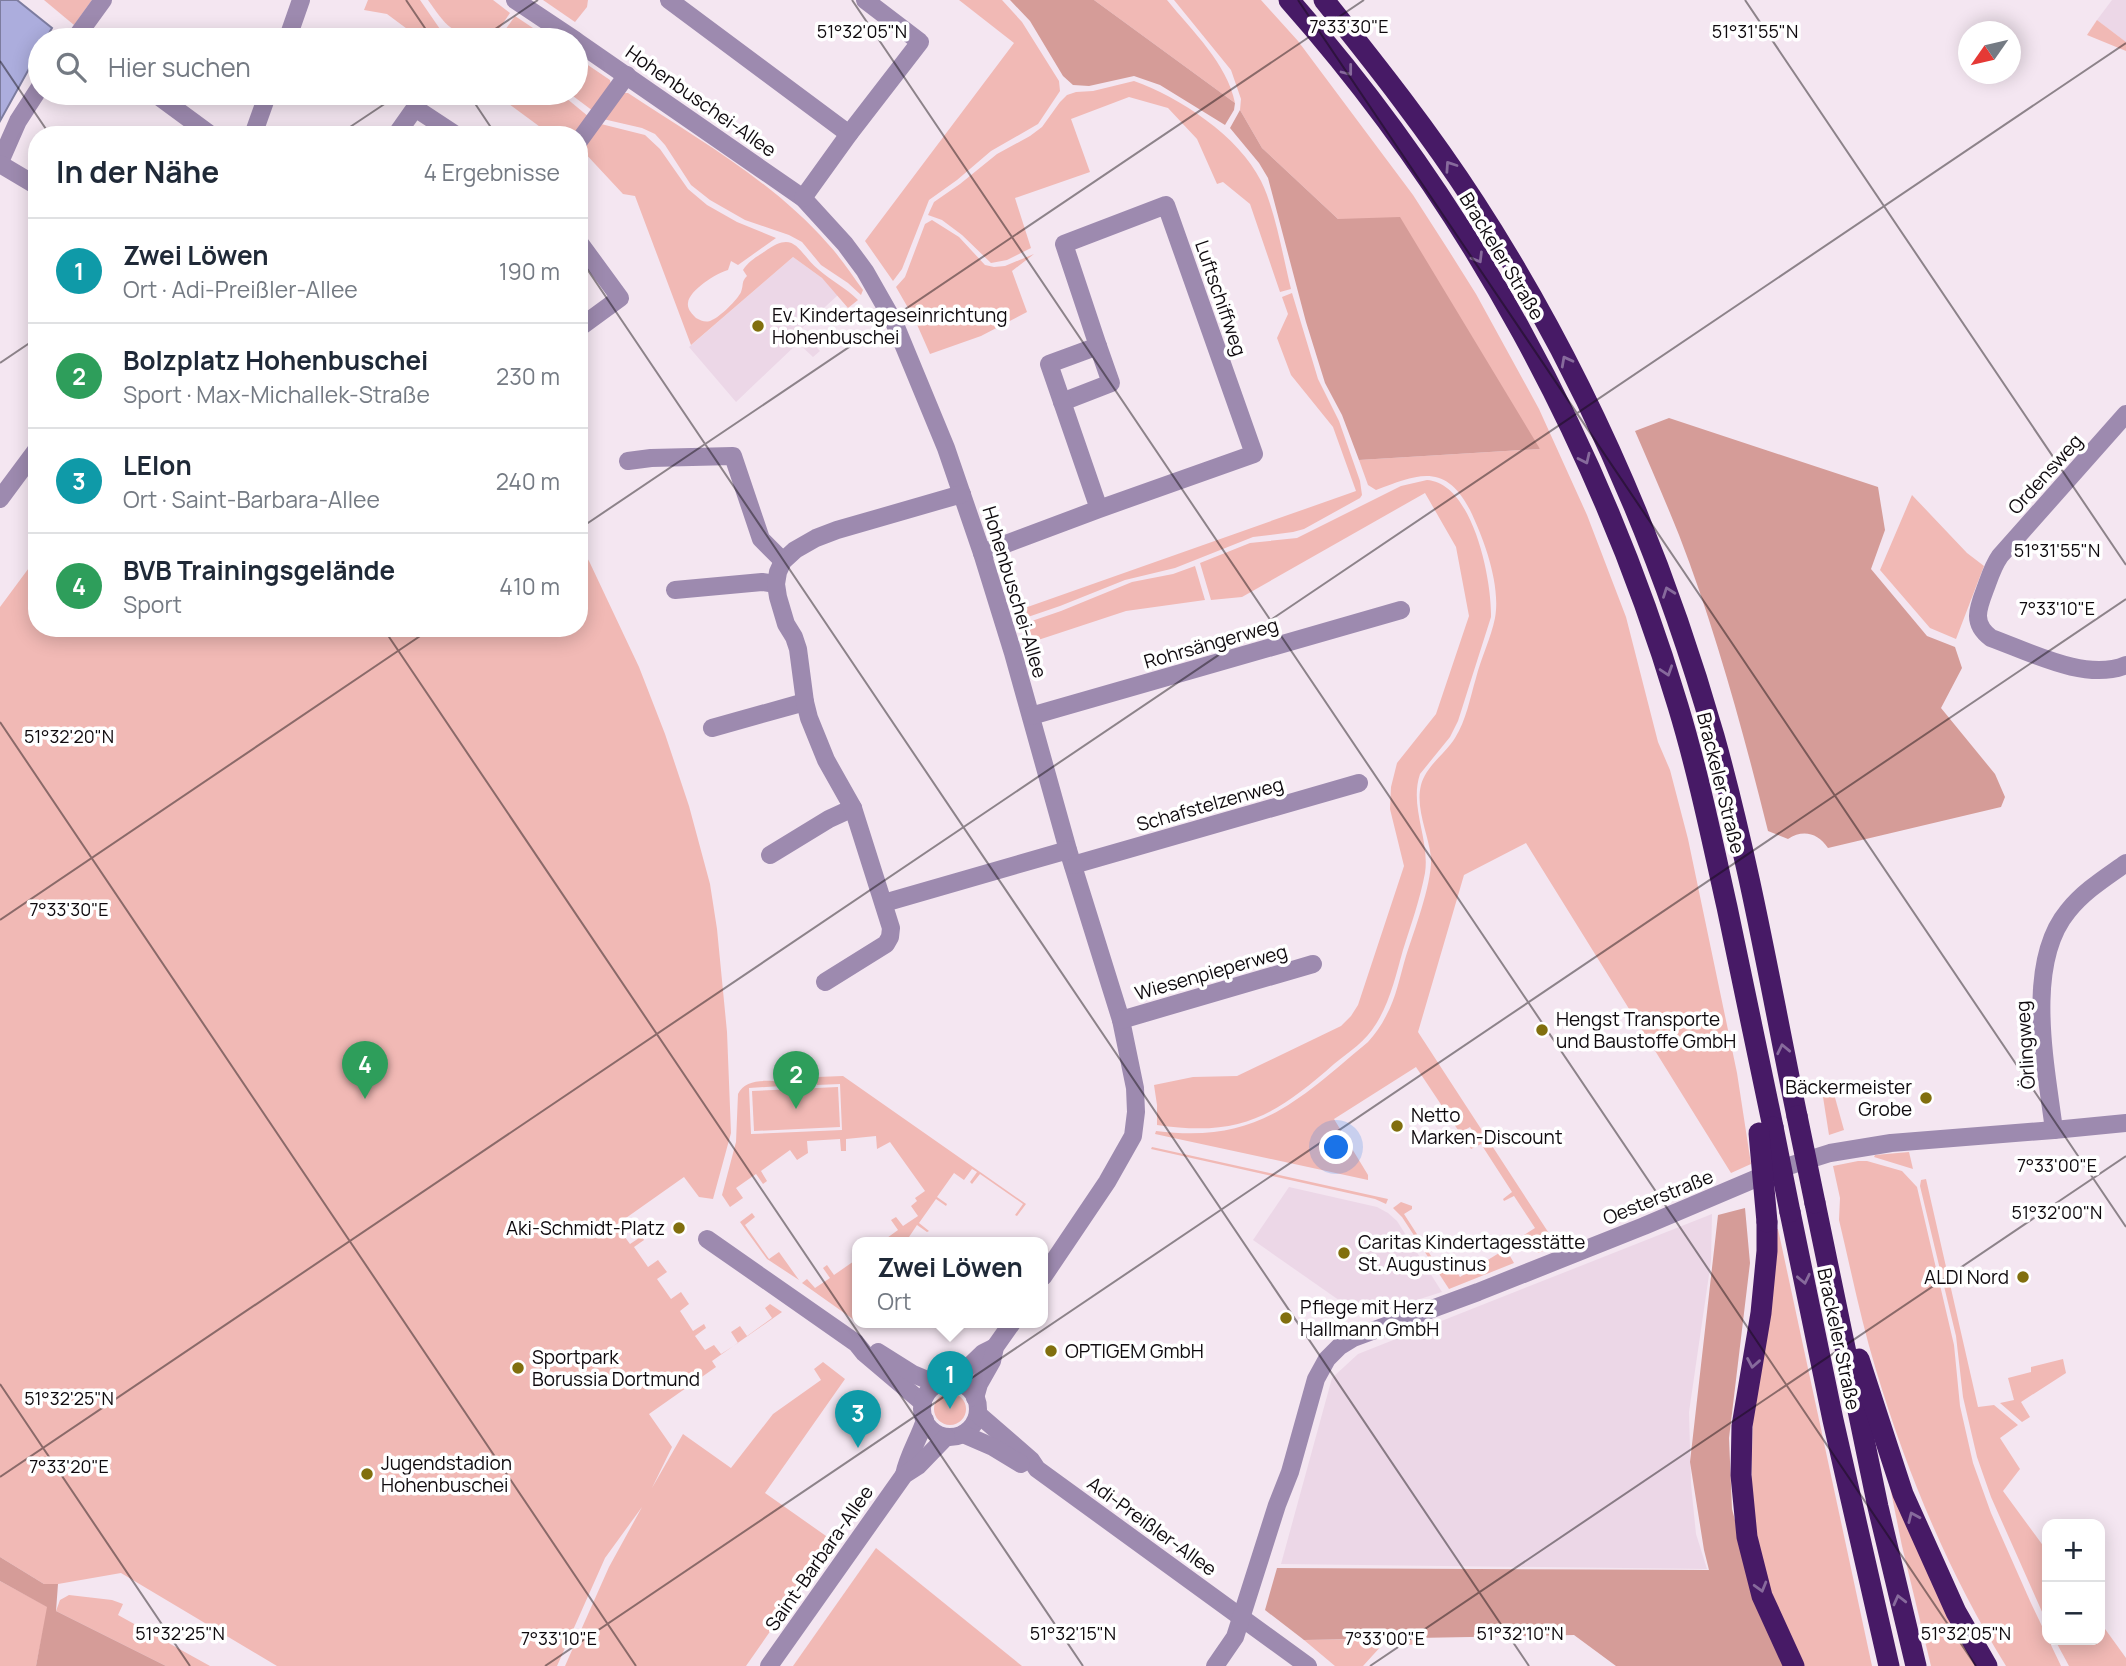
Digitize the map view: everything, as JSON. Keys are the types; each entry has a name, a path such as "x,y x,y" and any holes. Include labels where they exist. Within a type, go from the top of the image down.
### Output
{"highway":[{"name":"Brackeler Straße","path":"1289,0 1356,82 1454,219 1530,347 1596,483 1645,604 1678,706 1705,807 1751,1020 1766,1130 1790,1212 1836,1433 1889,1666"},
{"name":"Brackeler Straße","path":"1324,0 1377,64 1434,142 1475,203 1547,324 1622,473 1669,594 1715,739 1752,892 1878,1507 1916,1666"},
{"path":"1766,1130 1767,1251 1761,1313 1742,1426 1741,1475 1747,1537 1762,1596 1794,1666"},
{"path":"1821,1233 1903,1494 1956,1612 1987,1666"}],"street":[{"path":"86,28 103,0"},
{"path":"291,28 301,0"},
{"name":"Hohenbuschei-Allee","path":"515,0 557,28"},
{"path":"668,0 849,134"},
{"path":"803,198 920,42 865,0"},
{"name":"Hohenbuschei-Allee","path":"588,49 803,198 845,244 880,296 929,405 982,553 1121,1020 1136,1088 1133,1136 1107,1182 1048,1270"},
{"path":"588,129 627,75"},
{"path":"28,105 18,121 0,163 28,180"},
{"path":"171,105 199,126"},
{"path":"256,126 264,105"},
{"path":"402,126 415,108 442,126"},
{"name":"Luftschiffweg","path":"982,553 1254,454 1166,205 1064,244 1111,383 1062,402"},
{"path":"588,254 620,298 588,321"},
{"path":"1098,346 1049,365 1099,509"},
{"name":"Ordensweg","path":"2126,414 1995,563 1978,610 1983,632 1991,638 2086,671 2104,671 2126,666"},
{"path":"628,461 733,456 761,539 783,561"},
{"path":"0,499 28,461"},
{"path":"825,982 886,944 891,928 853,808 826,761 805,702 798,649 781,611 776,584 778,572 783,561 795,550 816,538 962,494"},
{"path":"675,590 762,582 776,584"},
{"name":"Rohrsängerweg","path":"1031,716 1401,610"},
{"path":"712,728 805,702"},
{"name":"Schafstelzenweg","path":"884,903 1071,858 1359,783"},
{"path":"771,855 829,819 853,808"},
{"name":"Örlingweg","path":"2054,1130 2041,1014 2042,974 2050,942 2066,912 2089,889 2126,863"},
{"name":"Wiesenpieperweg","path":"1121,1020 1313,964"},
{"name":"Oesterstraße","path":"1215,1666 1235,1637 1290,1472 1316,1378 1327,1359 1353,1338 1478,1292 1776,1170 1830,1153 1891,1143 2126,1123"},
{"name":"Adi-Preißler-Allee","path":"707,1239 856,1343 924,1411 933,1431 993,1447 1026,1466 1037,1469"},
{"path":"954,1435 970,1429 977,1406 979,1384 992,1361 995,1348 1009,1328"},
{"name":"Adi-Preißler-Allee","path":"856,1343 868,1346 918,1376 963,1384 977,1406 1037,1469 1308,1666"},
{"path":"924,1411 928,1392 946,1383 983,1353 995,1348"},
{"name":"Saint-Barbara-Allee","path":"904,1475 907,1459 920,1436 924,1411"},
{"name":"Saint-Barbara-Allee","path":"769,1666 904,1475 954,1435"}],"shaded area":[{"path":"44,0 92,0 74,25"},
{"path":"368,0 420,0 439,28 406,28 387,14 364,10"},
{"path":"428,0 493,0 510,13 500,28 452,28"},
{"path":"543,0 588,0 587,7 575,22"},
{"path":"959,0 1002,0 1022,22 1059,81 1060,91 1038,124 991,151 929,200 902,269 893,281 865,241 1014,43"},
{"path":"1010,0 1094,0 1235,103 1234,110 1225,125 1160,85 1134,76 1089,86 1073,85 1063,76 1030,21"},
{"path":"1094,0 1167,0 1217,61 1231,88 1235,103"},
{"path":"1174,0 1261,0 1298,41 1413,195 1476,294 1539,409 1587,515 1626,617 1658,742 1670,770 1688,839 1737,1073 1751,1164 1731,1173 1526,843 1464,875 1418,1032 1552,1238 1553,1247 1538,1253 1524,1235 1535,1228 1514,1196 1504,1201 1503,1199 1512,1192 1481,1144 1471,1149 1470,1147 1479,1141 1470,1127 1460,1133 1416,1067 1334,1119 1368,1175 1368,1180 1155,1134 1156,1131 1222,1131 1273,1114 1319,1083 1368,1042 1382,1023 1398,987 1431,869 1430,849 1421,813 1421,785 1431,766 1451,744 1462,724 1493,626 1496,591 1486,548 1470,510 1451,484 1429,476 1405,480 1376,490 1368,485 1359,460 1540,449 1338,219 1262,148 1240,110 1241,99 1231,70"},
{"path":"2112,0 2126,0 2126,42 2097,20"},
{"path":"515,16 533,28 506,28"},
{"path":"2097,20 2126,42 2126,51 2087,35"},
{"path":"588,65 610,80 611,85 593,111 585,105 588,105"},
{"path":"1134,81 1170,97 1206,120 1251,164 1270,205 1291,289 1280,292 1250,204 1223,182 1217,184 1197,139 1168,108 1129,97 1071,119 1090,172 1015,198 1031,248 1007,260 991,263 962,235 942,220 928,215 934,202 997,154 1042,127 1067,95"},
{"path":"622,93 628,93 707,144 783,200 837,255 863,290 861,295 821,265 802,242 745,220 710,200 691,185 655,134 642,128 603,119"},
{"path":"510,105 574,105 589,117 583,126 539,126"},
{"path":"1240,110 1262,148 1338,219 1400,217 1540,449 1359,460 1342,415 1325,383 1268,178 1230,128"},
{"path":"601,124 645,135 660,149 688,189 707,205 737,222 776,238 738,265 731,261 728,270 711,278 693,293 688,303 696,318 708,321 724,312 741,292 747,276 743,270 745,267 783,242 795,245 819,270 858,300 848,308 822,278 793,257 691,345 635,196 623,194 588,156 588,142"},
{"path":"932,220 959,237 985,265 1005,266 1034,254 1012,271 1027,312 981,336 930,354 896,287 905,277 925,224"},
{"name":"Ev. Kindertageseinrichtung Hohenbuschei","path":"793,257 822,278 838,295 800,330 820,351 813,357 798,343 736,402 689,347"},
{"path":"1292,293 1318,379 1339,421 1360,481 1360,498 1304,529 1253,537 1175,568 1125,580 1022,619 1019,610 1356,491 1333,427 1291,375 1277,338 1288,314 1282,297"},
{"path":"1669,418 1878,487 1885,530 1871,569 1927,636 1955,647 1962,668 1941,708 1995,774 2005,797 2001,807 1828,848 1820,839 1810,834 1799,834 1788,839 1768,831 1717,644 1679,535 1635,431"},
{"path":"1427,480 1443,485 1457,497 1468,515 1477,536 1488,580 1491,617 1458,721 1450,737 1420,774 1417,799 1425,848 1425,873 1385,1007 1372,1030 1362,1041 1293,1098 1273,1110 1254,1119 1211,1128 1157,1125 1154,1085 1193,1077 1237,1076 1341,1026 1358,1005 1404,866 1390,809 1391,787 1397,763 1436,714 1469,616 1456,547 1425,493 1242,597 1211,600 1200,563 1250,543 1297,538 1401,486"},
{"path":"1912,495 1967,553 1984,566 1956,639 1930,628 1880,570"},
{"path":"588,560 639,667 689,806 710,884 727,1032 731,1133 713,1199 699,1197 684,1177 616,1225 630,1244 642,1236 644,1240 634,1247 648,1267 658,1260 667,1272 657,1279 671,1299 681,1292 689,1304 680,1311 693,1331 704,1324 706,1328 695,1336 705,1350 714,1345 721,1354 734,1345 712,1361 716,1367 649,1414 672,1447 652,1488 683,1434 731,1468 773,1414 821,1380 814,1369 823,1362 845,1379 765,1493 836,1543 827,1555 824,1554 746,1666 565,1666 609,1567 642,1507 605,1558 557,1666 277,1666 121,1573 44,1584 0,1557 0,607 28,569 28,637 588,637"},
{"path":"1195,566 1205,600 1126,611 1029,643 1023,624 1132,582 1173,574"},
{"path":"843,1076 1026,1204 1017,1216 1015,1215 1023,1204 980,1174 972,1184 970,1182 977,1172 972,1169 964,1180 954,1173 937,1197 947,1204 946,1206 936,1199 919,1223 929,1231 917,1225 909,1237 888,1237 898,1230 891,1220 896,1217 903,1226 918,1216 911,1206 917,1201 915,1198 925,1191 890,1142 877,1149 876,1136 846,1139 846,1151 841,1151 840,1139 807,1141 808,1153 797,1160 790,1150 761,1171 767,1181 763,1184 756,1174 736,1188 743,1198 730,1207 722,1195 736,1142 738,1094 742,1088 765,1081 798,1085 749,1088 751,1134 842,1130 840,1084 817,1085 817,1077"},
{"path":"838,1087 840,1127 754,1131 752,1091"},
{"path":"1834,1094 1844,1130 1829,1135 1823,1097"},
{"path":"1152,1147 1388,1199 1386,1204 1375,1199 1151,1149"},
{"path":"1909,1152 1913,1169 1874,1157 1875,1155"},
{"path":"1867,1161 1902,1171 1917,1187 1954,1345 1960,1406 1973,1463 1991,1513 2042,1626 2042,1645 2051,1645 2061,1666 2006,1666 1966,1595 1931,1522 1901,1447 1871,1352 1839,1220 1840,1198 1833,1166"},
{"path":"1926,1179 1978,1407 1994,1405 2018,1425 2000,1438 2020,1469 2003,1491 2042,1544 2042,1612 1991,1497 1977,1457 1963,1397 1956,1336 1920,1186 1921,1180"},
{"name":"Caritas Kindertagesstätte St. Augustinus","path":"1289,1187 1377,1207 1388,1213 1397,1221 1442,1292 1363,1317 1253,1240"},
{"path":"1401,1202 1412,1206 1412,1209 1404,1214 1442,1273 1453,1266 1460,1277 1504,1250 1498,1241 1500,1239 1514,1263 1449,1289 1402,1217 1393,1208"},
{"path":"1745,1208 1750,1263 1729,1438 1732,1509 1761,1618 1787,1666 1616,1666 1574,1635 1304,1640 1265,1610 1277,1568 1709,1570 1690,1462 1718,1215"},
{"path":"752,1213 755,1217 745,1225 769,1259 779,1252 799,1280 767,1259 740,1222"},
{"path":"1712,1214 1711,1261 1689,1412 1691,1484 1696,1534 1707,1569 1281,1564 1332,1378 1358,1354"},
{"path":"1775,1229 1778,1229 1872,1666 1804,1666 1770,1593 1757,1543 1751,1500 1753,1410"},
{"path":"852,1262 852,1318 802,1283 807,1279 815,1288 830,1278 823,1268 827,1265 834,1275"},
{"path":"770,1304 782,1312 738,1343 731,1332 740,1326 747,1336 772,1318 765,1308"},
{"path":"2063,1359 2066,1373 2021,1402 2030,1417 2022,1422 2000,1403 2014,1400 2008,1378 2031,1372 2031,1367"},
{"path":"950,1393 962,1397 966,1409 962,1421 950,1425 938,1421 934,1409 938,1397"},
{"path":"1888,1477 1979,1666 1931,1666"},
{"path":"876,1548 1022,1666 793,1666"},
{"path":"0,1557 44,1584 58,1584 56,1611 166,1666 36,1666 47,1607 0,1581"},
{"path":"0,1581 48,1607 36,1666 0,1666"},
{"path":"69,1595 112,1600 123,1604 118,1615 210,1666 166,1666 56,1611 60,1600"},
{"path":"2105,1629 2126,1658 2126,1666 2069,1666 2058,1645 2105,1645"},
{"path":"1304,1640 1422,1640 1423,1645 1383,1644 1363,1666 1335,1666"}],"water":[{"path":"0,0 17,0 52,28 28,28 28,71 0,121"}],"place":[{"name":"Ev. Kindertageseinrichtung Hohenbuschei","path":"758,326"},
{"name":"Hengst Transporte und Baustoffe GmbH","path":"1542,1030"},
{"name":"Bäckermeister Grobe","path":"1926,1098"},
{"name":"BVB Trainingsgelände","path":"365,1099"},
{"name":"Bolzplatz Hohenbuschei","path":"796,1109"},
{"name":"Netto Marken-Discount","path":"1397,1126"},
{"name":"Aki-Schmidt-Platz","path":"679,1228"},
{"name":"Caritas Kindertagesstätte St. Augustinus","path":"1344,1253"},
{"name":"ALDI Nord","path":"2023,1277"},
{"name":"Pflege mit Herz Hallmann GmbH","path":"1286,1318"},
{"name":"OPTIGEM GmbH","path":"1051,1351"},
{"name":"Sportpark Borussia Dortmund","path":"518,1368"},
{"name":"Zwei Löwen","path":"950,1409"},
{"name":"LEIon","path":"858,1448"},
{"name":"Jugendstadion Hohenbuschei","path":"367,1474"}]}
